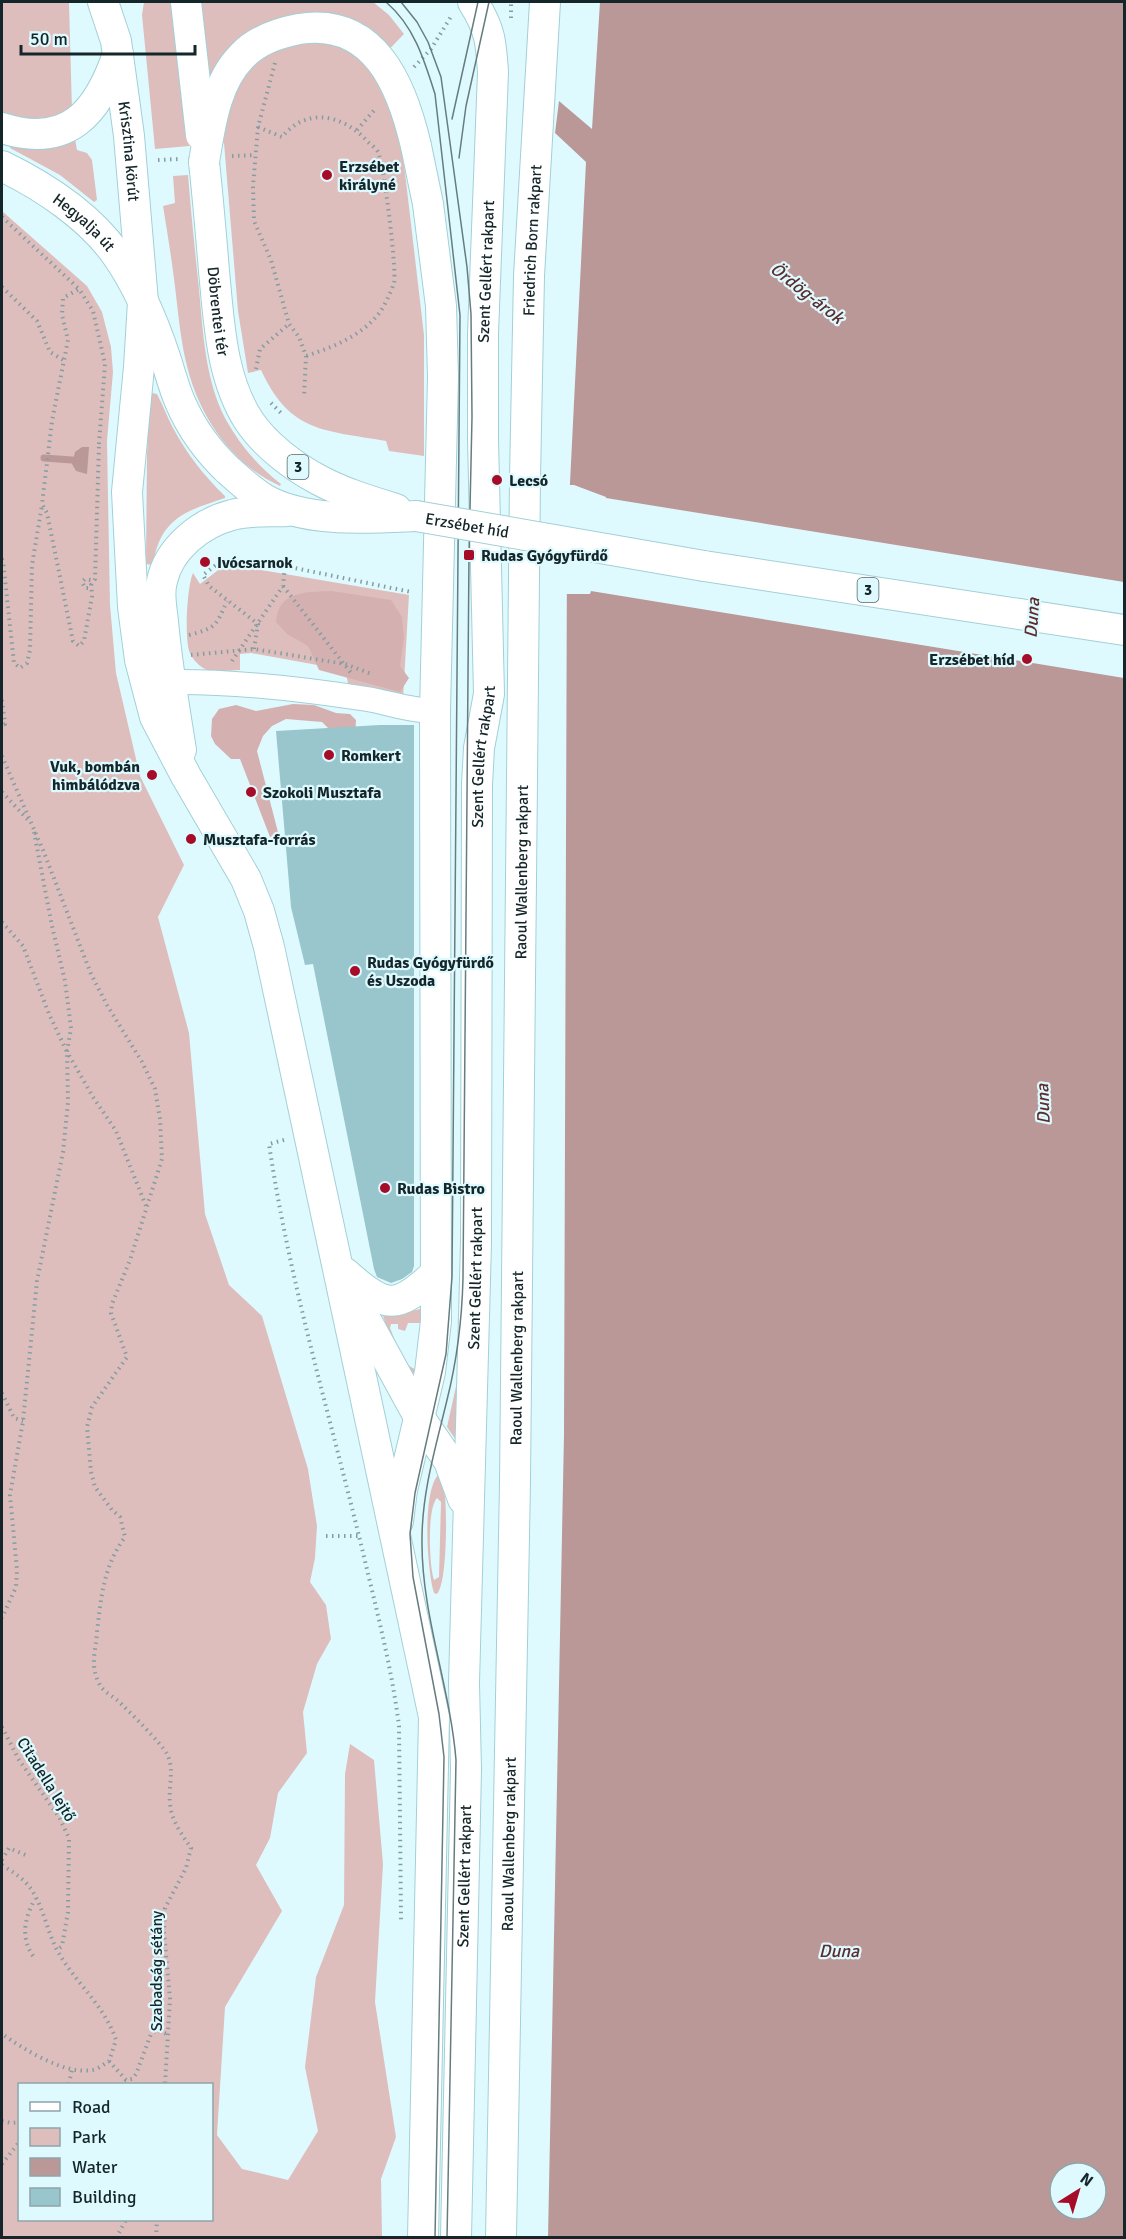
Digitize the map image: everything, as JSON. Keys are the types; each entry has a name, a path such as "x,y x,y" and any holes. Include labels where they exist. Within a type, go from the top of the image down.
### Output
{"main road":[{"name":"Krisztina körút","path":"104,2 117,47 132,161 143,302"},
{"path":"2,128 31,135 49,134 67,128 80,120 99,96 110,76 127,2"},
{"name":"Döbrentei tér","path":"186,2 191,161 207,195 219,322 226,365 238,401 250,423 270,445 317,480 346,493 416,516"},
{"name":"Friedrich Born rakpart","path":"525,478 529,276 545,2"},
{"name":"Szent Gellért rakpart","path":"456,2238 466,1769 464,1683 476,1243 477,784 479,748 489,694 483,346 493,72 491,38 480,6"},
{"name":"Szent Gellért rakpart","path":"191,161 229,75 241,57 259,42 290,31 314,27 338,30 359,41 381,60 396,83 408,111 428,204 441,306 444,377 435,711 436,1321 430,1372 402,1490 396,1536"},
{"name":"Hegyalja út","path":"2,166 53,196 100,235 121,261 143,302"},
{"name":"Szent Gellért rakpart","path":"143,302 128,492 133,607 140,660 149,701 163,734 246,879 259,911 269,947 339,1267 434,1717 423,2238"},
{"name":"3","path":"143,302 159,340 181,405 204,444 252,491 265,500 296,511 366,518 416,516"},
{"name":"Raoul Wallenberg rakpart","path":"501,2238 516,1482 525,478"},
{"path":"186,776 170,682 160,594 162,580 180,548 195,532 221,518 235,514 296,511"},
{"name":"Erzsébet híd","path":"416,516 704,566 1125,630"},
{"path":"339,1267 368,1292 383,1301 394,1302 408,1297 436,1273"},
{"name":"Szent Gellért rakpart","path":"339,1267 379,1346 419,1417 449,1461 459,1484 468,1517"}],"lane":[{"path":"170,682 275,688 368,700 421,711 435,711"},
{"path":"434,1717 444,1799 435,2238"}],"path":[{"path":"276,58 258,127 253,186 254,221 271,260 289,324 299,336 306,356 304,396"},
{"path":"258,127 282,137 292,125 313,117 337,120 357,130 378,152 389,210 395,282 380,312 361,330 340,344 306,356"},
{"path":"158,160 191,161"},
{"path":"2,217 79,289 93,311 105,364 97,464 95,579 89,588 84,587 82,582 85,579 91,580 91,588 92,596 84,641 79,646 73,641 46,513 42,504"},
{"path":"2,287 37,321 50,352 65,361"},
{"path":"2,558 14,663 20,668 27,663 30,650 32,565 49,447 68,340 62,315 63,298 79,289"},
{"path":"258,376 255,367 260,349 289,324"},
{"path":"266,394 283,415"},
{"path":"258,624 208,586 203,575 215,564 233,560 285,566 417,593"},
{"path":"216,683 283,586 285,566"},
{"path":"283,586 345,664"},
{"path":"187,636 208,630 218,622 227,601"},
{"path":"254,649 258,624"},
{"path":"189,655 254,649 345,664 377,676"},
{"path":"2,700 5,715 5,724 2,725"},
{"path":"2,756 91,974 106,1005 142,1062 155,1089 160,1119 162,1159 147,1207"},
{"path":"2,792 32,825 51,926 65,981 71,1028 67,1052 68,1102 63,1152 37,1281 23,1421 10,1495 18,1570 14,1594 2,1618"},
{"path":"2,922 23,946 67,1052 116,1131 147,1207"},
{"path":"289,1139 269,1144 274,1180 301,1312 389,1662 399,1726 401,1925"},
{"name":"Szabadság sétány","path":"147,1207 130,1260 112,1304 111,1314 127,1357 92,1407 87,1427 91,1472 95,1487 120,1517 125,1537 115,1551 105,1575 92,1659 100,1686 119,1702 166,1752 172,1767 169,1802 172,1815 191,1848 186,1868 165,1908 164,1932 170,1999 165,2083"},
{"path":"2,1393 14,1418 23,1421"},
{"path":"326,1536 359,1536"},
{"name":"Citadella lejtő","path":"2,1727 19,1760 59,1817 69,1839 68,1912 62,1947 57,1950"},
{"path":"2,1860 9,1848 28,1856"},
{"path":"2,1865 28,1885 57,1950 105,2014 114,2032 116,2043 109,2061 92,2070 72,2069 24,2049 2,2034"},
{"path":"33,1956 28,1949 24,1929 28,1912 36,1899"},
{"path":"109,2061 122,2078 132,2079 151,2034 157,2030 169,2035"},
{"path":"69,2083 72,2069"},
{"path":"2,2121 18,2122"},
{"path":"2,2164 18,2144"},
{"path":"116,2238 125,2221"},
{"path":"156,2238 157,2221"}],"green space":[{"path":"2,2 69,2 72,111 47,122 2,114"},
{"path":"144,2 373,2 389,15 404,34 370,69 386,92 400,130 424,335 424,456 389,451 386,441 344,434 311,425 284,406 272,391 261,370 248,373 238,311 224,143 155,149 142,15"},
{"path":"74,133 77,150 87,153 92,160 97,200 94,202 60,175 10,148 13,139"},
{"path":"188,175 204,338 213,387 218,403 236,437 257,462 281,484 280,486 248,466 221,438 201,406 188,370 163,206 175,203 173,176"},
{"path":"2,211 87,286 102,312 111,347 113,372 107,441 110,605 116,673 140,776 184,865 158,917 189,1033 205,1214 229,1285 262,1316 308,1469 317,1526 315,1558 310,1582 326,1605 331,1639 317,1664 303,1712 307,1753 278,1793 270,1838 256,1865 282,1911 225,2007 217,2135 242,2169 288,2180 318,2131 305,2067 316,1977 344,1905 345,1774 350,1744 374,1760 383,1864 375,2002 396,2137 381,2179 382,2236 2,2237"},
{"path":"152,393 157,394 173,428 190,456 225,496 225,498 198,507 177,519 162,537 153,565 146,564 147,454"},
{"path":"226,564 409,595 403,699 349,687 345,670 251,653 240,654 240,670 215,671 202,667 193,658 188,647 187,613 191,580 193,573 200,584"},
{"path":"428,1303 416,1384 388,1332 381,1309 395,1315 420,1309","holes":["408,1323 422,1323 415,1369 402,1357 390,1328 391,1324 398,1324 398,1329 405,1331"]},
{"path":"457,1382 459,1383 456,1440 447,1427"},
{"path":"438,1475 446,1506 443,1577 437,1594 434,1593 432,1582 427,1532 433,1484","holes":["437,1498 441,1502 439,1577 434,1580 430,1551 430,1525"]}],"shaded area":[{"path":"332,591 391,600 402,617 404,637 400,666 409,678 400,692 319,670 308,646 287,634 276,622 282,604 288,598 304,593"},
{"path":"293,704 314,705 336,713 350,714 356,720 355,737 339,739 322,722 286,719 272,726 263,736 257,751 279,836 270,837 240,759 231,759 215,744 211,736 212,719 219,709 236,705 256,711"}],"water":[{"name":"Duna","path":"600,2 1124,2 1124,2237 548,2238 564,1434 567,543 586,162 555,133 559,101 592,129"},
{"path":"82,447 89,447 87,474 76,471 72,464 75,452"}],"pier":[{"name":"Erzsébet híd","path":"567,485 574,485 606,498 1124,582 1124,678 591,591 590,594 564,594"}],"building":[{"path":"414,725 414,1266 412,1272 391,1283 377,1277 374,1269 313,964 305,965 291,907 276,731"}],"waterway":[{"path":"44,458 72,460"}],"tram line":[{"path":"386,2 396,11 411,32 435,94 460,315 452,1277 446,1354 415,1493 410,1534 413,1577 439,1714 444,1757 435,2238"},
{"path":"401,2 417,22 428,42 441,77 467,267 471,314 472,417 462,1294 456,1355 427,1486 422,1539 426,1595 453,1732 456,1760 447,2238"},
{"path":"452,119 478,2"},
{"path":"459,158 466,106 489,2"}],"place":[{"name":"Erzsébet királyné","path":"327,175"},
{"name":"Lecsó","path":"497,480"},
{"name":"Rudas Gyógyfürdő","path":"469,555"},
{"name":"Ivócsarnok","path":"205,562"},
{"name":"Erzsébet híd","path":"1027,659"},
{"name":"Romkert","path":"329,755"},
{"name":"Vuk, bombán himbálódzva","path":"152,775"},
{"name":"Szokoli Musztafa","path":"251,792"},
{"name":"Musztafa-forrás","path":"191,839"},
{"name":"Rudas Gyógyfürdő és Uszoda","path":"355,971"},
{"name":"Rudas Bistro","path":"385,1188"}],"water label":[{"name":"Ördög-árok","path":"807,293"}]}
